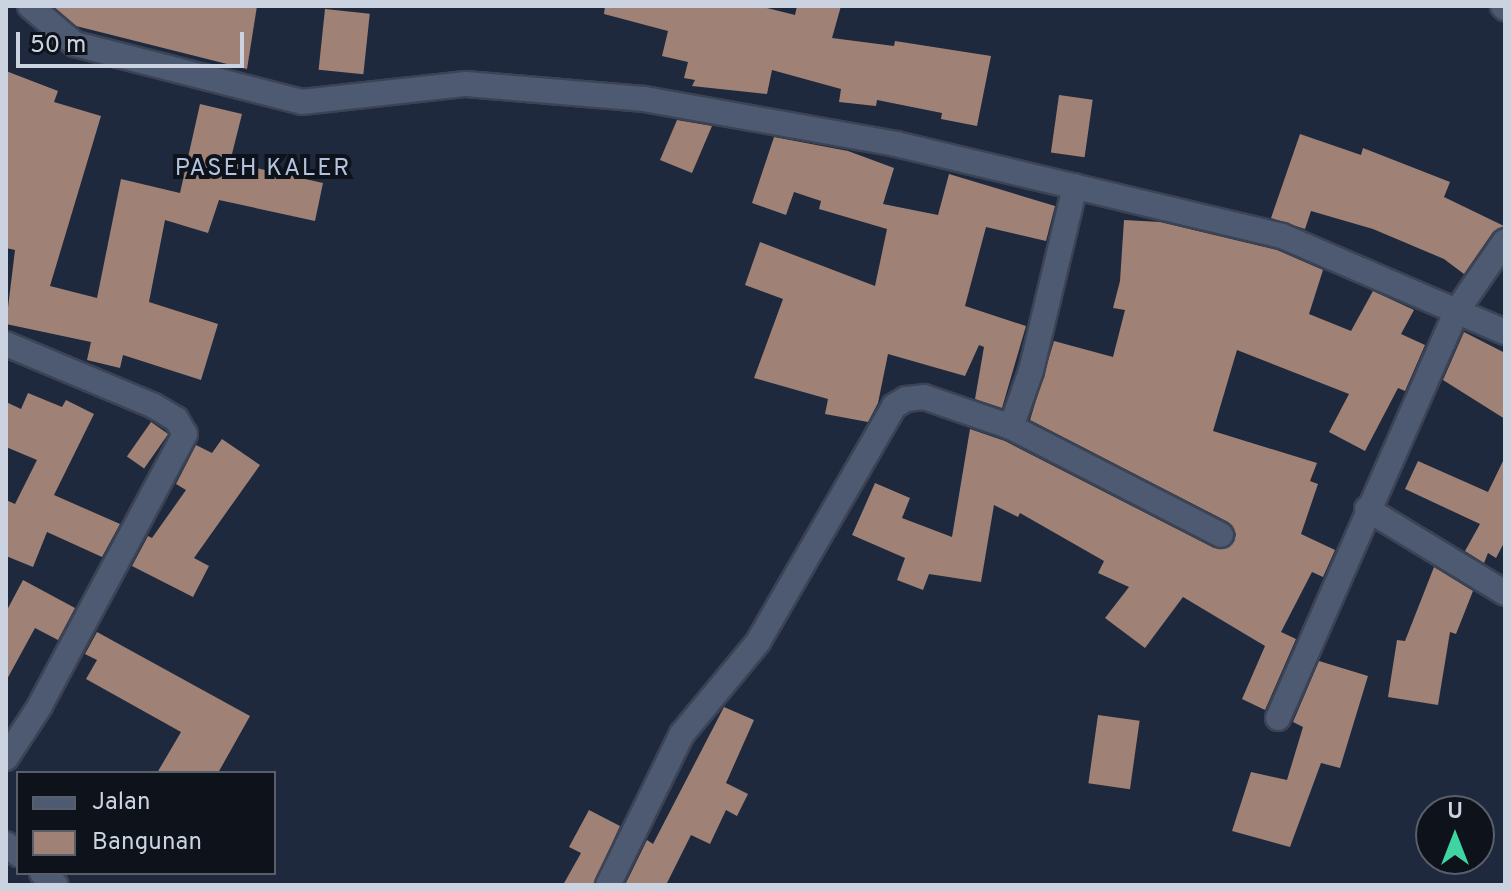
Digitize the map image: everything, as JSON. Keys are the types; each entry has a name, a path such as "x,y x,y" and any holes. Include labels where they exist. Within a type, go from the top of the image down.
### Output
{"street":[{"path":"30,6 75,44 302,102 466,84 644,99 896,144 1282,236 1505,332"},
{"path":"1011,427 1031,371 1075,186"},
{"path":"1278,718 1367,509 1456,312 1505,241"},
{"path":"6,344 154,406 176,419 185,434 40,706 6,758"},
{"path":"608,885 682,734 758,642 894,406 924,397 1011,427 1221,535"},
{"path":"1367,509 1505,593"}],"building":[{"path":"53,6 257,6 247,69 76,26"},
{"path":"605,6 759,6 795,15 797,6 841,6 832,38 894,46 895,41 991,56 977,126 941,119 942,113 877,100 876,106 839,102 841,89 772,70 767,94 692,86 695,80 684,78 688,62 662,56 668,31 604,14"},
{"path":"325,9 370,14 363,74 319,70"},
{"path":"6,71 58,91 54,102 101,116 50,286 97,298 121,179 180,193 200,104 242,114 230,162 323,183 315,221 219,200 208,233 165,220 149,302 218,324 201,380 123,355 120,368 87,360 91,342 6,324 15,250 6,248"},
{"path":"1059,95 1093,100 1085,157 1051,152"},
{"path":"677,120 712,126 692,173 660,160"},
{"path":"1300,134 1361,155 1363,148 1450,182 1444,197 1504,226 1493,232 1464,274 1444,259 1373,229 1311,211 1305,229 1271,218"},
{"path":"774,137 848,151 894,168 883,204 938,215 949,174 1055,206 1046,241 986,227 965,306 1026,326 1002,408 975,399 984,347 979,345 965,376 888,354 878,403 868,422 825,414 828,399 754,378 783,299 745,285 760,242 875,286 887,229 819,209 821,201 794,192 786,215 752,203"},
{"path":"1124,220 1160,222 1277,250 1323,270 1309,314 1351,331 1373,291 1414,310 1401,334 1425,345 1405,391 1398,388 1365,451 1329,432 1349,394 1237,350 1213,431 1317,463 1310,481 1318,484 1301,534 1335,550 1323,577 1312,572 1281,632 1296,639 1265,710 1242,699 1265,646 1183,597 1145,648 1105,618 1129,587 1098,573 1104,561 1020,513 1018,517 994,505 981,582 929,574 923,590 897,580 905,558 852,535 875,483 910,498 902,518 952,537 970,429 1005,441 1214,548 1234,542 1236,534 1228,522 1030,420 1054,341 1113,357 1125,310 1113,308 1120,281"},
{"path":"1464,332 1505,353 1505,419 1443,380"},
{"path":"28,393 62,407 66,400 94,414 54,495 120,524 102,557 47,532 33,567 6,556 6,500 15,504 37,460 6,447 6,402 21,409"},
{"path":"151,422 168,434 144,468 127,456"},
{"path":"222,439 260,465 194,558 209,566 193,597 132,566 148,536 152,538 186,490 176,484 196,445 212,453"},
{"path":"1505,457 1505,541 1496,558 1488,553 1484,563 1465,551 1480,524 1405,489 1418,461 1488,492"},
{"path":"1434,567 1473,591 1456,634 1450,632 1438,705 1388,697 1397,640 1405,641"},
{"path":"23,580 75,608 58,640 35,628 6,681 6,612"},
{"path":"97,632 250,716 219,771 158,771 181,732 86,679 97,660 85,654"},
{"path":"1319,661 1368,676 1340,768 1321,763 1290,847 1232,831 1251,772 1287,780 1303,727 1293,722"},
{"path":"724,707 754,720 726,783 748,794 737,816 726,810 710,844 691,835 666,885 625,885 647,840 653,844"},
{"path":"1098,715 1140,721 1130,789 1088,783"},
{"path":"589,810 620,826 593,885 563,885 581,853 569,847"}],"district":[{"name":"PASEH KALER","path":"263,170"}]}
